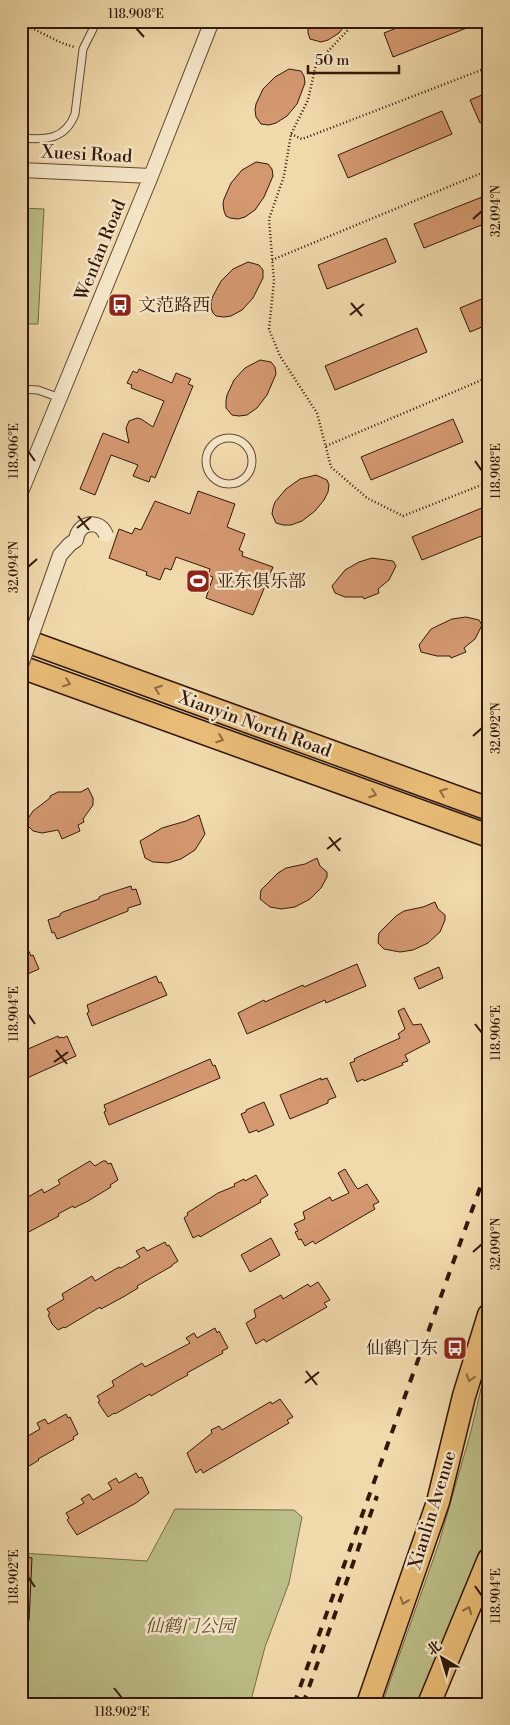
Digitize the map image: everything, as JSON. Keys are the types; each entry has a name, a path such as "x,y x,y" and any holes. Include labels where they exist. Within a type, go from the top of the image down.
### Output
{"main road":[{"name":"Xianyin North Road","path":"21,639 489,809"},
{"name":"Xianyin North Road","path":"21,666 489,836"},
{"name":"Xianlin Avenue","path":"368,1704 438,1502 464,1396 489,1315"},
{"path":"429,1704 489,1559"}],"street":[{"name":"Wenfan Road","path":"21,492 151,176 212,21"},
{"name":"Xuesi Road","path":"21,170 151,176"},
{"path":"21,666 60,555 76,540 78,531 85,525 94,524 99,526 106,536"}],"lane":[{"path":"21,138 51,138 63,131 72,121 75,114 83,49 97,21"},
{"path":"21,389 38,390 60,398"},
{"path":"222,439 235,439 241,442 249,451 251,458 250,470 241,480 229,484 222,483 212,477 208,471 206,458 208,452 216,442 222,439"}],"path":[{"path":"352,21 346,31 316,64 308,100 290,134 284,176 269,219 274,281 269,329 280,356 318,413 331,467 367,498 403,516 489,482"},
{"path":"22,24 63,45 83,49"},
{"path":"290,134 302,139 489,66"},
{"path":"272,260 489,170"},
{"path":"326,446 489,377"}],"green space":[{"path":"21,208 44,209 38,324 21,324"},
{"path":"489,1355 489,1533 472,1578 417,1704 382,1704 439,1543 471,1431"},
{"name":"仙鹤门公园","path":"175,1509 294,1510 302,1517 289,1583 265,1647 250,1704 21,1704 21,1553 147,1561"}],"building":[{"path":"308,21 348,21 339,33 321,42 310,39"},
{"path":"414,21 482,22 393,57 384,33"},
{"path":"289,69 301,71 304,76 305,83 297,104 287,116 276,123 269,125 261,124 256,117 255,110 263,89 275,77"},
{"path":"489,92 489,120 480,123 470,100"},
{"path":"442,111 452,134 348,178 338,155"},
{"path":"256,162 268,164 272,169 273,176 264,197 255,210 245,217 238,219 226,216 223,204 231,183 242,170"},
{"path":"482,197 489,213 489,222 424,248 414,224"},
{"path":"386,238 396,262 327,289 318,265"},
{"path":"248,262 259,265 263,270 263,278 253,298 242,310 231,316 216,316 211,308 211,302 221,281 233,269"},
{"path":"489,296 489,324 470,332 460,308"},
{"path":"417,328 427,352 335,390 325,366"},
{"path":"260,360 271,362 275,367 276,374 267,395 257,408 247,415 232,415 226,408 226,401 234,380 245,368"},
{"path":"139,369 172,383 176,373 191,379 188,384 193,386 155,478 151,476 149,482 133,476 138,465 111,455 95,495 80,489 103,433 129,443 126,428 129,421 137,418 141,419 153,427 164,401 131,388 132,385 127,383 133,371 137,373"},
{"path":"453,419 463,442 371,480 361,457"},
{"path":"316,475 327,480 329,485 324,500 315,511 302,521 291,525 276,523 272,514 275,502 286,489 300,479"},
{"path":"198,491 235,504 227,527 245,534 239,550 243,552 242,556 273,567 253,615 206,598 213,577 208,575 210,569 176,557 171,570 165,568 160,580 146,575 147,572 109,558 119,529 132,534 135,528 141,530 155,501 190,514"},
{"path":"489,505 489,533 422,560 412,537"},
{"path":"372,558 393,561 396,566 389,580 378,589 379,593 364,599 363,597 345,597 335,593 332,586 345,570 359,562"},
{"path":"466,617 479,620 482,625 475,639 464,648 466,652 451,658 450,656 437,656 421,652 419,645 431,629 452,619"},
{"path":"88,788 93,798 93,805 83,819 84,822 78,825 80,831 62,839 58,830 42,833 33,831 28,826 27,820 33,811 50,796 58,792 81,792"},
{"path":"199,815 205,834 195,850 181,859 168,863 153,862 145,858 140,841 162,828"},
{"path":"317,858 320,866 327,872 327,877 321,888 310,899 295,907 281,909 270,907 260,899 261,890 278,873 286,868 305,864"},
{"path":"131,886 132,890 136,889 141,904 57,939 54,932 52,933 48,920 60,916 63,912 99,899 103,895"},
{"path":"435,902 438,909 445,915 445,920 440,932 428,943 413,950 400,952 384,949 378,943 379,933 396,916 404,911"},
{"path":"21,934 39,969 21,977"},
{"path":"357,964 366,986 326,1003 325,1000 247,1034 238,1013 264,1000 265,1002 303,985 304,987"},
{"path":"439,967 443,978 419,989 414,978"},
{"path":"156,976 167,995 92,1026 87,1013 89,1012 87,1005"},
{"path":"404,1008 413,1025 421,1024 430,1042 405,1055 408,1061 402,1063 403,1065 357,1082 350,1063 358,1057 400,1038 398,1034 405,1029 398,1011"},
{"path":"58,1036 63,1038 67,1036 76,1056 27,1078 26,1075 21,1077 21,1052"},
{"path":"210,1059 213,1066 215,1065 220,1078 109,1125 104,1112 106,1111 104,1105"},
{"path":"321,1078 321,1080 327,1078 336,1097 328,1100 328,1103 290,1119 280,1095"},
{"path":"264,1102 274,1125 258,1132 257,1130 249,1133 241,1114"},
{"path":"90,1161 95,1166 103,1161 106,1161 108,1164 111,1163 118,1180 110,1185 111,1187 88,1201 74,1208 73,1206 58,1214 59,1216 21,1236 21,1201 42,1189 44,1193 60,1184 58,1180"},
{"path":"345,1169 358,1189 367,1184 379,1202 373,1205 375,1209 315,1244 313,1241 305,1246 295,1232 298,1231 294,1224 305,1219 303,1212 330,1197 332,1201 349,1193 338,1173"},
{"path":"256,1175 268,1195 260,1200 261,1202 200,1237 199,1235 193,1238 184,1218 188,1215 187,1213 218,1193 235,1186 234,1184"},
{"path":"271,1238 280,1255 250,1272 241,1255"},
{"path":"165,1242 167,1246 169,1245 178,1261 172,1266 137,1286 138,1288 125,1296 101,1309 100,1307 65,1328 58,1330 52,1324 47,1309 64,1299 62,1294 92,1276 95,1281 140,1257 136,1251 144,1247 147,1251"},
{"path":"318,1282 330,1300 324,1303 327,1307 266,1342 264,1339 256,1344 246,1323 256,1317 254,1310 281,1295 283,1299 308,1284 310,1287"},
{"path":"215,1328 217,1333 219,1331 228,1348 222,1351 223,1353 151,1396 150,1394 108,1417 98,1402 100,1401 97,1396 114,1386 112,1381 142,1363 145,1367 190,1343 186,1338 194,1333 197,1338"},
{"path":"280,1399 293,1417 287,1420 289,1423 203,1473 201,1469 196,1473 187,1453 212,1433 211,1430 219,1426 222,1430 270,1402 272,1404"},
{"path":"66,1414 68,1418 70,1417 78,1434 73,1437 74,1439 26,1468 24,1465 21,1467 21,1440 40,1429 37,1423 45,1419 48,1424"},
{"path":"136,1473 139,1478 142,1477 149,1493 136,1503 77,1535 67,1520 69,1518 66,1513 84,1503 81,1499 89,1494 93,1500 112,1489 108,1483 116,1478 119,1483"},
{"path":"21,1556 32,1558 29,1621 21,1620"}],"railway":[{"path":"294,1704 489,1163"},
{"path":"303,1704 377,1496"}],"place":[{"name":"文范路西","path":"120,305"},
{"name":"亚东俱乐部","path":"198,581"},
{"name":"仙鹤门东","path":"455,1348"}]}
